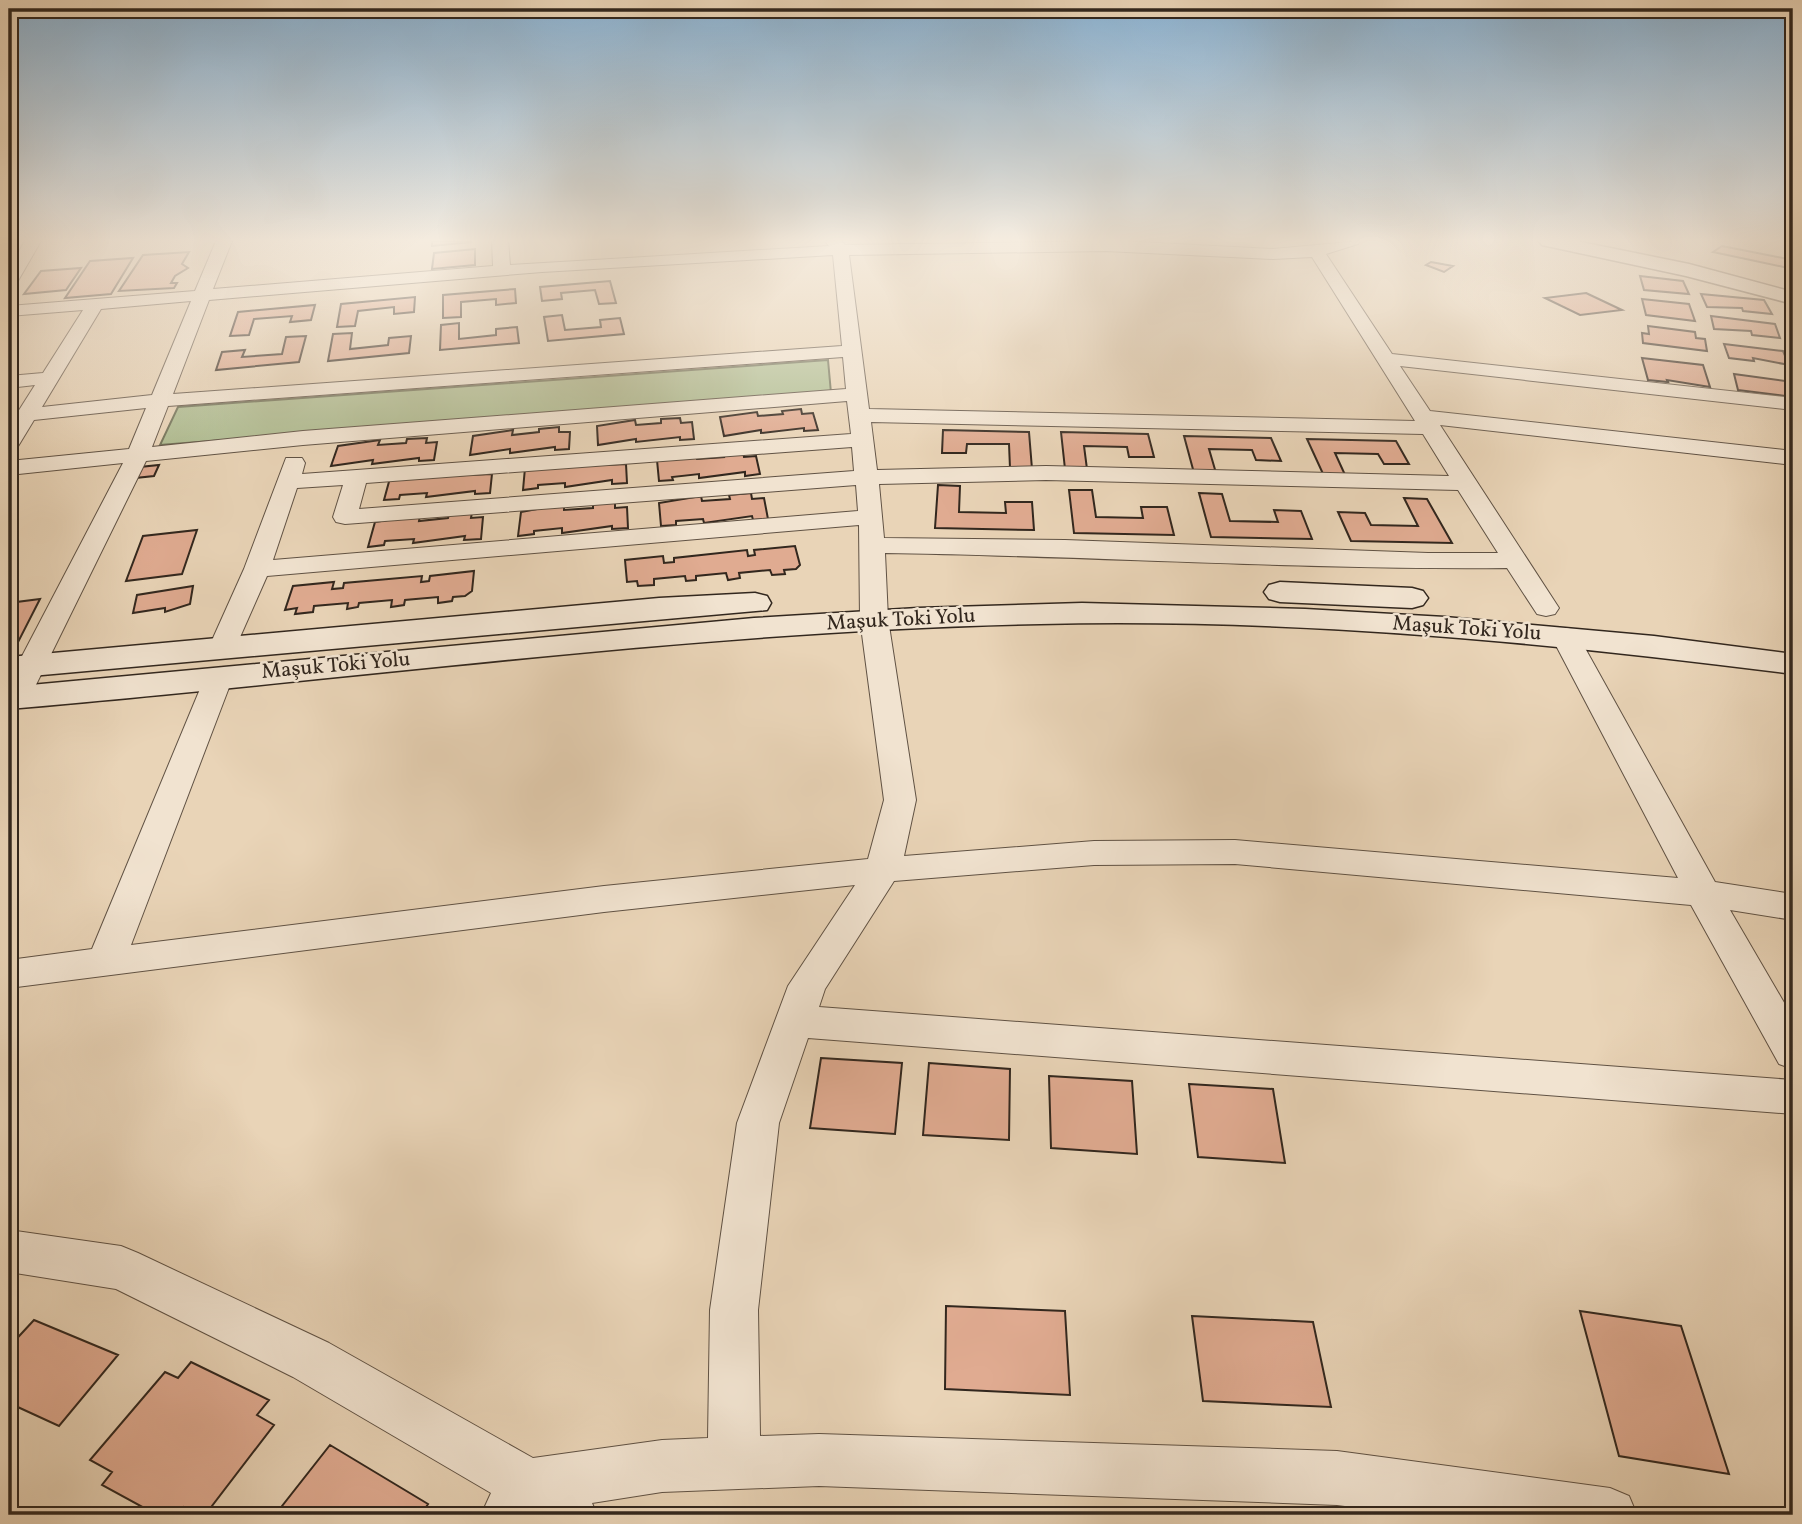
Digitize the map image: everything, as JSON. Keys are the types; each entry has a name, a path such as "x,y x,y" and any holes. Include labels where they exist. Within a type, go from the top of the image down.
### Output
{"main road":[{"path":"874,607 990,590 1157,589 1345,593 1595,612 1793,638"},
{"name":"Maşuk Toki Yolu","path":"16,682 874,607 1344,620 1565,636 1793,664"}],"street":[{"path":"9,443 91,312"},
{"path":"16,682 138,455 196,312"},
{"path":"734,1463 734,1310 758,1123 807,986 883,870 900,800 874,607 871,517 846,312"},
{"path":"1357,312 1546,608"},
{"path":"26,415 158,401 852,351"},
{"path":"1388,359 1793,404"},
{"path":"9,382 49,379"},
{"path":"9,468 303,438 858,405 1428,422 1793,458"},
{"path":"106,962 257,569 303,438"},
{"path":"287,482 862,440"},
{"path":"345,517 866,477 1046,473 1466,483"},
{"path":"330,563 357,476"},
{"path":"257,569 871,517"},
{"path":"872,545 1065,548 1428,561 1515,560"},
{"path":"1565,636 1703,893 1793,1053"},
{"path":"9,974 604,899 883,870 1094,853 1235,852 1703,893 1793,907"},
{"path":"794,1021 1793,1097"},
{"path":"9,1251 121,1268 311,1360 518,1500 570,1515"},
{"path":"518,1500 662,1466 820,1460 1337,1478 1610,1515"}],"green space":[{"path":"828,360 831,393 160,445 178,407"}],"building":[{"path":"238,312 313,312 311,320 290,322 292,316 254,319 249,335 230,336"},
{"path":"340,312 358,312 355,326 337,327"},
{"path":"443,312 461,312 461,317 443,318"},
{"path":"1574,312 1604,312 1580,315"},
{"path":"1645,312 1692,312 1695,321 1646,315"},
{"path":"562,315 565,330 601,327 600,320 620,318 624,334 548,341 544,317"},
{"path":"1711,316 1775,324 1780,338 1752,335 1751,331 1714,329"},
{"path":"459,323 459,339 496,335 496,329 517,327 519,343 440,350 441,325"},
{"path":"1648,326 1695,332 1696,338 1705,339 1707,351 1643,343 1642,333 1649,334"},
{"path":"352,333 350,349 388,345 389,338 411,336 409,353 328,361 333,334"},
{"path":"306,336 299,362 216,370 222,352 245,350 242,357 282,354 286,337"},
{"path":"1724,344 1783,351 1789,365 1753,358 1754,361 1729,358"},
{"path":"1642,358 1703,365 1710,387 1667,380 1668,382 1648,380"},
{"path":"1734,374 1793,382 1793,397 1738,390"},
{"path":"801,409 802,414 813,413 818,430 804,431 804,428 761,433 761,430 724,436 720,417 757,412 758,416 783,414 782,411"},
{"path":"680,418 681,423 692,422 694,439 680,440 680,437 636,442 636,439 598,445 597,426 635,420 636,425 661,423 661,419"},
{"path":"559,427 559,432 570,432 569,449 555,450 555,447 510,453 510,449 470,455 473,436 513,430 512,435"},
{"path":"943,430 1029,432 1032,469 1010,468 1009,444 967,444 966,453 942,453"},
{"path":"1061,432 1148,434 1154,457 1129,457 1127,447 1084,446 1087,469 1065,469"},
{"path":"1184,436 1271,438 1281,461 1256,460 1252,450 1209,449 1216,473 1194,473"},
{"path":"427,438 426,443 437,442 434,460 419,461 419,458 372,464 373,460 331,466 338,446 380,440 378,445 406,443 407,439"},
{"path":"1307,439 1396,441 1409,464 1384,464 1378,454 1335,453 1346,477 1324,476"},
{"path":"743,451 744,457 756,456 760,474 745,476 745,472 699,478 699,474 659,481 657,460 696,454 697,459 724,457 723,453"},
{"path":"626,464 627,483 612,484 612,480 565,487 565,483 538,485 538,488 523,490 525,468"},
{"path":"159,465 154,476 135,478 140,467"},
{"path":"492,474 490,493 475,494 475,491 426,497 427,493 400,495 399,499 384,500 390,478"},
{"path":"938,485 960,486 959,512 1006,513 1005,502 1032,502 1034,530 935,528"},
{"path":"1069,490 1092,490 1096,517 1143,518 1141,507 1167,507 1174,535 1074,533"},
{"path":"751,493 752,499 764,498 768,519 753,520 752,516 704,523 703,519 676,521 676,525 661,526 659,503 701,496 702,501 730,499 729,495"},
{"path":"1199,493 1222,494 1230,521 1278,522 1274,510 1301,511 1312,539 1211,537"},
{"path":"1404,498 1427,499 1452,543 1351,541 1338,512 1365,513 1371,525 1418,526"},
{"path":"615,502 615,508 627,507 628,528 612,529 612,526 562,533 562,528 518,536 521,512 564,504 564,510 593,508 593,504"},
{"path":"472,512 471,518 483,517 481,539 464,540 465,536 413,543 414,539 385,541 384,545 368,547 375,522 420,515 419,521"},
{"path":"197,530 182,574 126,581 143,536"},
{"path":"795,546 800,565 796,569 784,570 785,574 772,575 770,570 739,573 740,578 728,580 726,573 696,576 696,580 686,581 685,576 654,579 654,585 638,586 637,581 627,582 625,560 663,556 664,563 674,562 674,558 747,550 748,556 755,555 754,550"},
{"path":"474,571 472,591 465,596 453,597 452,601 438,603 438,597 405,600 404,605 391,607 392,600 359,603 358,607 347,609 348,603 314,606 313,612 295,614 297,608 285,610 293,586 334,582 332,589 343,588 344,583 422,576 421,582 429,581 430,576"},
{"path":"193,586 190,604 165,612 165,608 133,613 137,595"},
{"path":"40,599 13,652 9,653 9,603"},
{"path":"821,1058 902,1063 895,1134 810,1128"},
{"path":"929,1063 1010,1069 1009,1140 923,1135"},
{"path":"1049,1076 1132,1081 1137,1154 1051,1148"},
{"path":"1189,1084 1273,1089 1285,1163 1198,1157"},
{"path":"946,1306 1065,1311 1070,1395 945,1389"},
{"path":"1580,1311 1681,1326 1729,1474 1619,1456"},
{"path":"1192,1316 1313,1322 1331,1407 1203,1401"},
{"path":"34,1320 118,1355 59,1426 9,1403 9,1347"},
{"path":"191,1362 269,1400 257,1415 274,1425 205,1515 184,1507 178,1515 157,1515 102,1485 112,1472 90,1460 165,1372 178,1378"},
{"path":"330,1445 428,1504 421,1515 275,1515"},
{"path":"1353,1498 1432,1515 1354,1515"}]}
